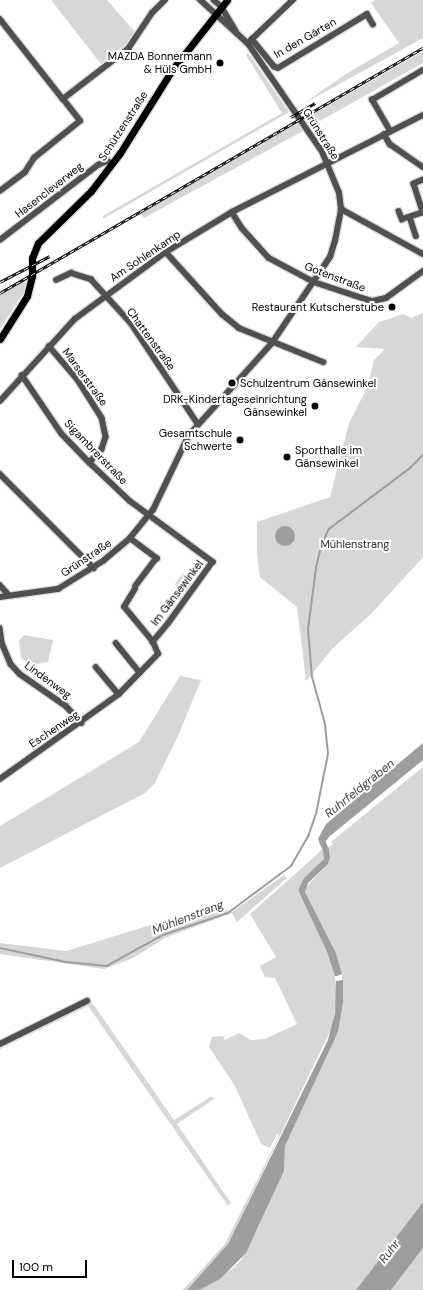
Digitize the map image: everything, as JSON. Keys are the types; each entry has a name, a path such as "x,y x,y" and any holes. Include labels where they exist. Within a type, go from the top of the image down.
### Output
{"main road":[{"name":"Schützenstraße","path":"0,339 27,296 32,276 32,258 35,247 42,237 91,191 112,163 169,75 227,0"}],"street":[{"path":"63,99 128,49 152,13 165,0"},
{"name":"Grünstraße","path":"0,597 58,589 94,568 130,538 150,515 183,447 198,424 272,343 330,257 340,225 341,209 336,182 328,162 250,42 214,15 200,0"},
{"name":"Grünstraße","path":"214,0 221,6 236,31"},
{"path":"250,42 294,0"},
{"name":"In den Gärten","path":"250,42 274,66 278,68 367,14 373,24"},
{"path":"0,19 80,121 34,158 25,172 0,191"},
{"path":"390,131 372,100 423,70"},
{"path":"328,162 423,115"},
{"path":"384,134 390,144 423,167"},
{"name":"Hasencleverweg","path":"0,240 98,164 107,161 112,163"},
{"name":"Am Sohlenkamp","path":"0,401 22,375 75,319 105,295 166,252 232,212 328,162"},
{"path":"399,211 402,219 423,211 414,184 423,180"},
{"path":"341,209 423,254"},
{"name":"Gotenstraße","path":"232,212 242,228 269,258 314,282 365,299 379,301 386,298 423,271"},
{"path":"410,216 416,236"},
{"path":"166,252 222,314 239,328 272,343 322,362"},
{"name":"Chattenstraße","path":"56,280 71,273 84,275 91,279 131,323 198,424"},
{"name":"Marserstraße","path":"49,346 78,380 102,418 106,437 102,448 90,463"},
{"name":"Sigambrerstraße","path":"22,375 62,434 130,501 150,515"},
{"path":"0,474 94,568"},
{"name":"Im Gänsewinkel","path":"150,515 213,562 169,623 153,642"},
{"path":"130,538 157,558 124,607 153,642"},
{"path":"0,585 9,596"},
{"name":"Lindenweg","path":"0,628 2,644 11,664 20,674 66,706 82,723"},
{"name":"Eschenweg","path":"0,779 82,723 119,694 158,654 153,642"},
{"path":"116,643 140,673"},
{"path":"96,668 119,694"},
{"path":"0,1044 88,1001"}],"green space":[{"path":"51,0 107,0 136,33 127,44 101,64"},
{"path":"375,0 423,0 423,38 303,104 346,74 399,43 371,3"},
{"path":"423,51 423,63 311,126 305,119"},
{"path":"248,53 289,112 103,219 103,216 282,113 246,55"},
{"path":"297,123 303,131 144,218 140,214"},
{"path":"29,277 26,289 0,329 0,295"},
{"name":"Mühlenstrang","path":"423,313 423,557 372,613 333,648 306,681 297,607 260,577 257,555 257,522 330,497 349,423 367,388 374,360 385,349 356,347 379,322 403,314 411,318"},
{"path":"183,573 196,582 187,594 175,584"},
{"path":"24,635 53,640 48,662 32,665 21,658 19,641"},
{"path":"180,676 201,680 178,736 155,783 145,793 0,868 0,826 139,742"},
{"path":"423,767 423,1202 356,1290 199,1290 232,1269 241,1260 256,1232 284,1171 285,1146 338,1032 343,1003 342,974 336,953 305,892 306,887 328,864 328,847 333,845 331,842"},
{"path":"323,849 324,859 304,878 298,890 327,952 335,976 337,996 332,1027 228,1244 219,1256 187,1290 183,1290 225,1244 279,1136 277,1133 270,1148 261,1144 235,1086 209,1047 212,1037 223,1036 225,1040 239,1033 251,1040 265,1039 297,1024 275,978 265,977 260,966 276,957 250,914"},
{"path":"284,875 287,878 237,922 232,913 165,938 133,958 104,969 0,954 0,943 66,951 196,911 216,907 232,912"},
{"path":"91,1001 174,1120 212,1096 214,1099 177,1124 231,1203 228,1206 88,1006 0,1049 0,1046"},
{"path":"423,1248 423,1290 391,1290 422,1249"}],"water":[{"path":"285,526 292,529 295,536 292,543 285,546 278,543 275,536 278,529"},
{"path":"423,743 423,760 330,836 321,846 318,839 326,824"},
{"path":"328,847 330,857 328,864 308,883 305,892 336,953 342,974 337,976 335,976 327,952 298,890 304,878 324,859 323,851"},
{"path":"343,980 343,1003 338,1032 285,1146 284,1171 246,1253 220,1279 199,1290 187,1290 228,1244 328,1040 335,1013 336,981"},
{"name":"Ruhr","path":"423,1202 423,1248 391,1290 356,1290"}],"waterway":[{"name":"Mühlenstrang","path":"0,948 66,962 107,966 163,935 228,913 291,866 308,837 316,814 328,754 325,724 312,677 308,629 316,568 321,546 329,529 409,469 423,455"},
{"name":"Ruhrfeldgraben","path":"324,837 323,842 326,849"}],"railway":[{"path":"0,293 423,48"},
{"path":"291,117 315,103"},
{"path":"0,282 50,256"}],"place":[{"name":"MAZDA Bonnermann & Hüls GmbH","path":"220,63"},
{"name":"Restaurant Kutscherstube","path":"392,307"},
{"name":"Schulzentrum Gänsewinkel","path":"232,383"},
{"name":"DRK-Kindertageseinrichtung Gänsewinkel","path":"315,406"},
{"name":"Gesamtschule Schwerte","path":"240,440"},
{"name":"Sporthalle im Gänsewinkel","path":"287,457"}]}
